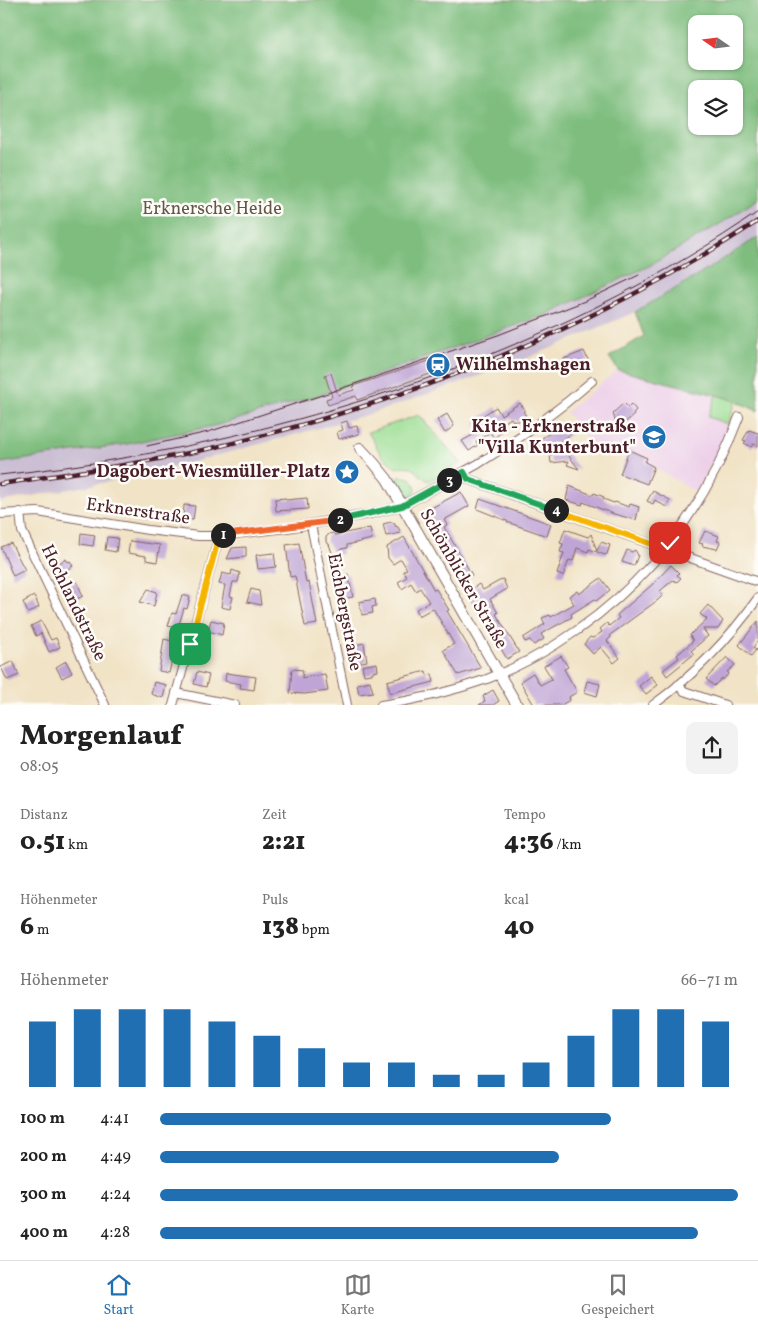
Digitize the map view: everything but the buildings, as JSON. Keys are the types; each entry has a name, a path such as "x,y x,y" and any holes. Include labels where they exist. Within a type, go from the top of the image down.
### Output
{"street":[{"name":"Erknerstraße","path":"0,514 38,512 184,535 217,536 312,525 370,514 402,506 464,472 528,432 592,380"},
{"path":"381,705 459,688 498,674 545,651 590,621 632,586 666,549 705,492 718,467 739,417"},
{"name":"Schönblicker Straße","path":"360,448 387,479 517,705"},
{"path":"464,472 468,479 758,582"},
{"name":"Hochlandstraße","path":"20,512 22,531 105,705"},
{"name":"Eichbergstraße","path":"312,525 347,705"},
{"path":"173,705 217,544 217,536"},
{"path":"653,705 707,659 758,598"},
{"path":"678,685 684,691 725,705"},
{"path":"176,694 235,705"}],"shaded area":[{"path":"758,199 758,237 697,276 635,312 516,363 370,414 145,475 0,502 0,463 127,444 218,425 310,398 545,315 651,265"},
{"name":"Kita - Erknerstraße \"Villa Kunterbunt\"","path":"618,370 716,395 708,416 728,424 714,459 696,492 645,462 647,458 642,455 623,448 622,453 600,456 566,412"}],"green space":[{"name":"Erknersche Heide","path":"0,0 758,0 758,199 651,265 545,315 310,398 218,425 127,444 0,463"},
{"path":"758,237 758,411 728,398 618,370 609,357 644,336 635,312 697,276"},
{"path":"716,395 736,401 728,424 708,417"},
{"path":"419,415 461,463 429,481 411,468 396,468 382,456 368,432"},
{"path":"401,476 412,479 416,488 415,493 405,498 395,480"}],"tram line":[{"path":"0,475 129,457 211,441 294,420 376,396 457,367 536,335 614,298 688,257 758,212"},
{"path":"147,446 208,432 498,335 585,301 639,275"}],"railway":[{"path":"0,484 133,464 212,448 356,409 426,385 563,329 630,296 695,260 758,221"}],"place":[{"name":"Wilhelmshagen","path":"438,365"},
{"name":"Kita - Erknerstraße \"Villa Kunterbunt\"","path":"654,437"},
{"name":"Dagobert-Wiesmüller-Platz","path":"347,472"}],"route":[{"path":"190,644 217,544 217,536 312,525 402,506 464,472 468,479 666,549 670,543"}]}
